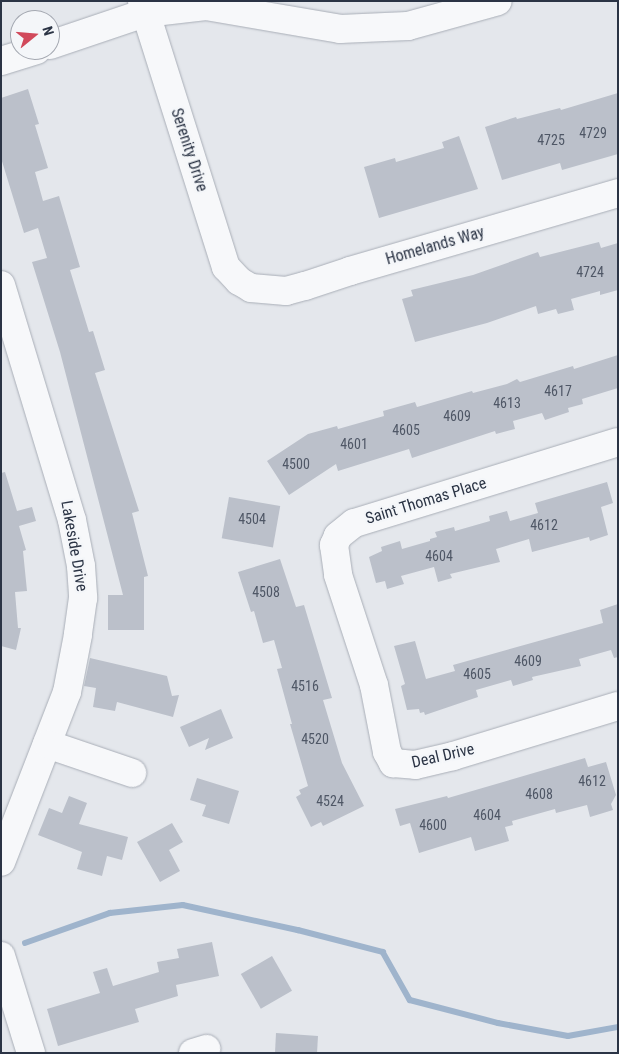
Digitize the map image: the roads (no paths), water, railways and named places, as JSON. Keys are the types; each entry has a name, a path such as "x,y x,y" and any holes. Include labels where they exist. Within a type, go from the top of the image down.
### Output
{"street":[{"path":"60,42 143,7 206,6 340,29 408,26 498,1"},
{"name":"Serenity Drive","path":"143,7 226,267 239,281 251,288"},
{"name":"Homelands Way","path":"251,288 286,291 618,193"},
{"name":"Lakeside Drive","path":"1,285 72,520 81,566 83,598 78,635 66,692 1,862"},
{"name":"Saint Thomas Place","path":"359,637 338,575 334,545 338,536 354,523 618,442"},
{"name":"Deal Drive","path":"359,637 374,685 386,752 393,763 415,765 453,756 618,706"},
{"path":"47,744 132,773"},
{"path":"1,956 31,1053"}],"waterway":[{"path":"25,943 110,913 183,905 298,930 383,952 410,1000 498,1023 568,1036 618,1027"}]}
